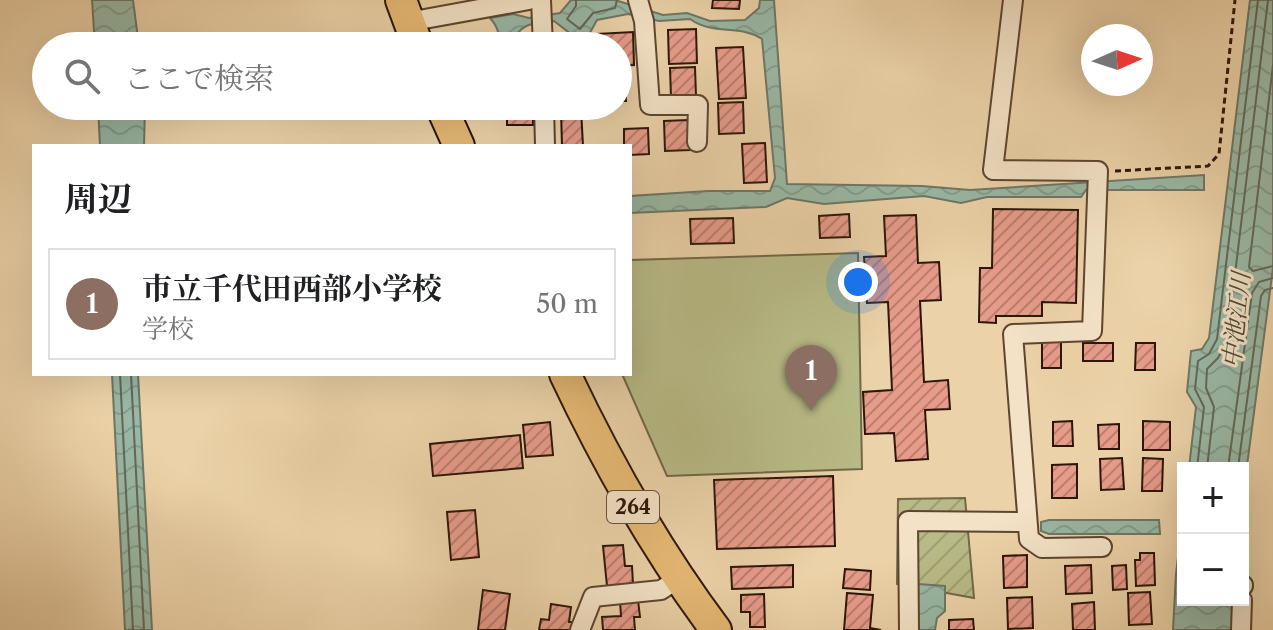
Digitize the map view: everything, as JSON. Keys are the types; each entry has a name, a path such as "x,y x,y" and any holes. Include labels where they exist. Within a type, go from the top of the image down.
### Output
{"highway":[{"path":"447,120 458,144"},
{"name":"264","path":"566,376 597,442 678,579 716,630"}],"street":[{"path":"638,0 644,21 650,105 698,105 697,142"},
{"path":"1013,0 993,170 1098,171 1092,331 1013,334 1029,539 1042,548 1102,547"},
{"path":"409,23 508,1 539,9 541,32"},
{"path":"544,120 545,144"},
{"path":"909,630 908,521 1027,522"},
{"path":"580,630 593,597 661,590 678,579"},
{"path":"1241,630 1242,606"}],"path":[{"path":"1098,171 1208,166 1219,154 1235,0"}],"green space":[{"path":"858,253 862,469 667,476 623,376 632,376 632,260"},
{"path":"965,498 974,598 897,584 898,499"}],"water":[{"path":"92,0 133,0 137,32 94,32"},
{"path":"571,0 615,0 663,15 687,13 710,21 745,20 759,8 760,0 774,0 787,184 922,186 970,190 1204,175 1204,190 1086,190 1081,197 987,197 961,203 924,196 824,204 787,198 766,207 632,213 632,196 770,191 775,178 762,39 744,32 708,27 690,19 659,21 628,14 597,20 590,32 568,32 554,21 527,26 519,32 498,32 490,18 513,14 529,18 560,13"},
{"name":"中池江川","path":"1250,0 1273,0 1273,268 1247,462 1190,462 1196,407 1187,392 1191,351 1202,349 1209,338"},
{"path":"99,120 145,120 144,144 100,144"},
{"path":"112,376 138,376 152,630 125,630"},
{"path":"1159,520 1160,534 1049,534 1041,531 1041,522"},
{"path":"1177,566 1177,606 1234,606 1232,630 1173,630"},
{"path":"918,584 945,586 945,611 937,618 935,630 917,630"}],"building":[{"path":"713,0 740,0 739,9 712,8"},
{"path":"696,29 697,63 669,64 668,30"},
{"path":"632,32 634,65 632,65"},
{"path":"743,47 746,98 719,99 716,48"},
{"path":"695,67 696,96 671,97 670,68"},
{"path":"743,102 744,133 719,134 718,103"},
{"path":"507,120 533,120 533,125 507,125"},
{"path":"561,120 582,120 583,144 562,144"},
{"path":"688,120 690,150 665,151 664,121"},
{"path":"648,128 649,154 632,155 632,144 624,144 624,129"},
{"path":"765,143 767,182 744,183 742,144"},
{"path":"993,209 1078,210 1076,303 1042,302 1042,316 996,316 996,323 979,322 980,268 992,268"},
{"path":"849,214 850,237 820,238 819,216"},
{"path":"916,215 918,263 939,262 941,300 920,301 924,382 948,380 950,409 925,410 928,459 896,461 894,433 865,434 863,392 892,390 888,302 867,303 864,257 886,256 884,216"},
{"path":"733,218 734,243 691,244 690,219"},
{"path":"1042,341 1061,341 1061,368 1042,368"},
{"path":"1083,343 1113,343 1113,361 1083,361"},
{"path":"1136,343 1155,343 1155,370 1135,370"},
{"path":"1072,421 1073,446 1053,446 1053,422"},
{"path":"1143,421 1170,422 1170,450 1143,450"},
{"path":"550,422 553,455 526,457 523,425"},
{"path":"1119,424 1119,449 1099,449 1098,425"},
{"path":"520,435 523,468 433,476 430,444"},
{"path":"1122,458 1124,489 1101,490 1100,459"},
{"path":"1143,458 1163,459 1162,491 1142,491"},
{"path":"1077,464 1077,498 1052,498 1052,465"},
{"path":"833,476 835,546 717,549 714,480"},
{"path":"475,510 479,557 451,560 447,512"},
{"path":"623,545 625,566 632,566 633,584 607,586 603,546"},
{"path":"1140,553 1154,553 1155,585 1136,586 1135,560 1140,560"},
{"path":"1027,555 1027,587 1004,588 1003,556"},
{"path":"793,565 793,587 732,589 731,567"},
{"path":"1091,565 1092,593 1066,594 1065,566"},
{"path":"1126,565 1127,589 1113,590 1112,566"},
{"path":"845,569 871,571 870,590 843,588"},
{"path":"483,590 510,594 505,630 478,630"},
{"path":"1150,592 1152,624 1129,625 1128,593"},
{"path":"847,593 873,595 870,628 881,630 844,630"},
{"path":"764,594 765,627 750,627 750,612 741,612 741,595"},
{"path":"1032,597 1033,628 1008,629 1007,598"},
{"path":"638,600 640,617 634,617 635,630 603,630 602,617 621,616 620,601"},
{"path":"1094,602 1095,630 1073,630 1072,604"},
{"path":"551,604 571,607 569,622 573,622 572,630 539,630 541,619 549,620"},
{"path":"973,619 974,630 949,630 949,620"}],"place":[{"name":"市立千代田西部小学校","path":"811,411"}]}
